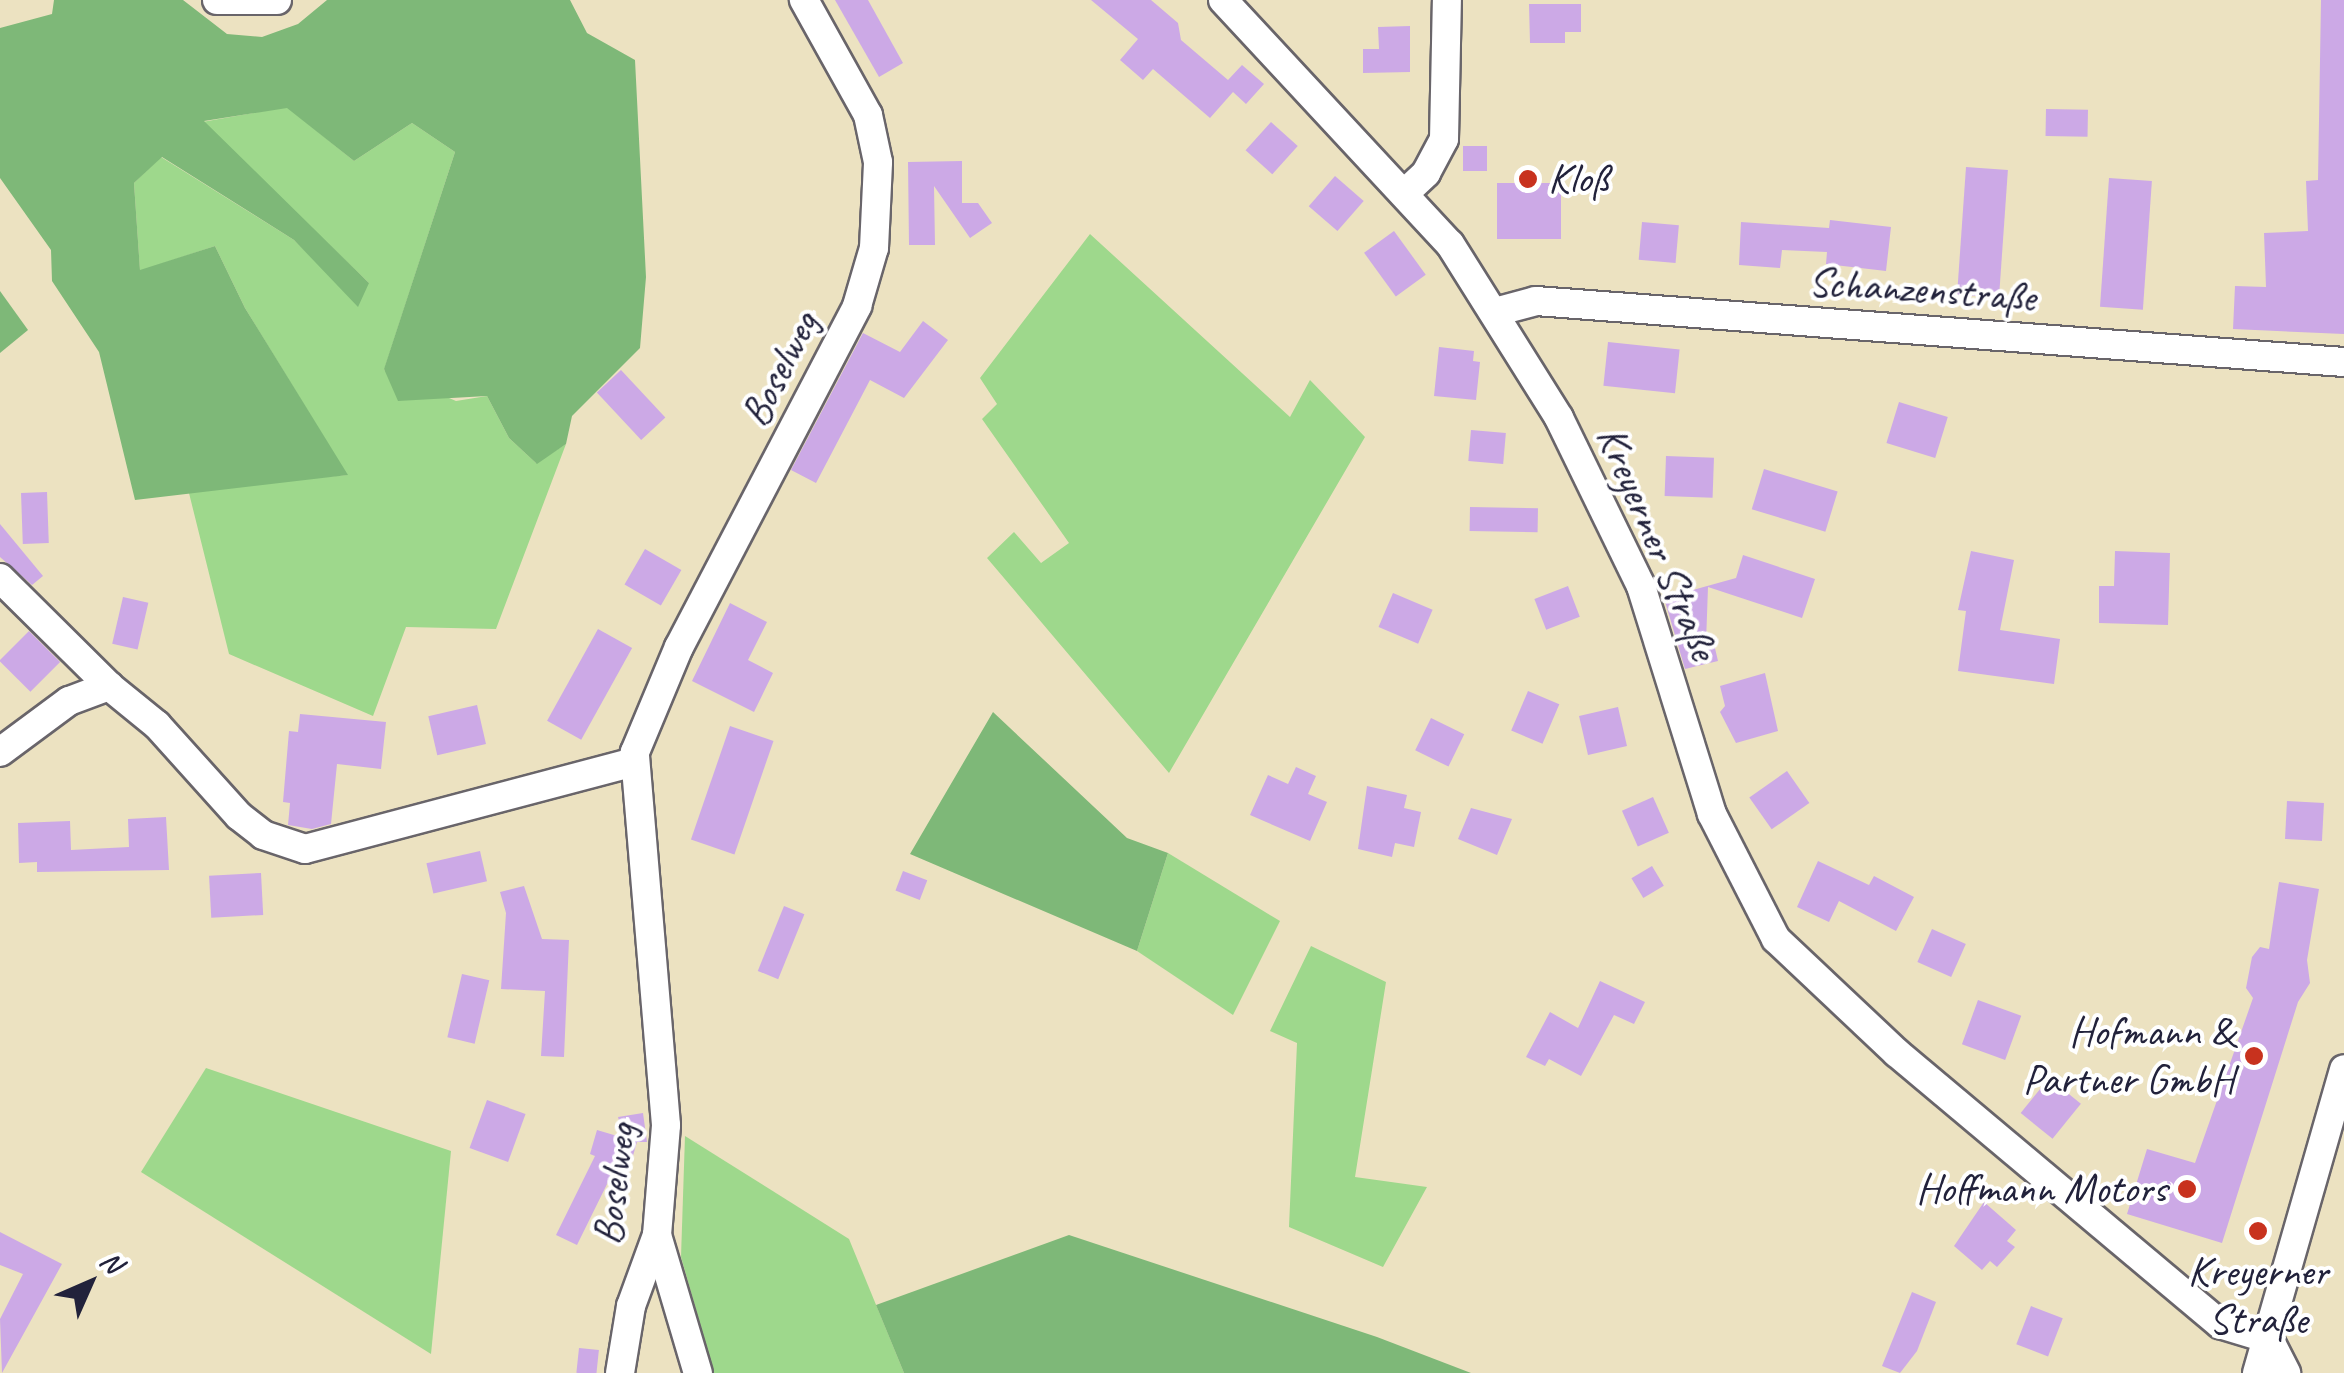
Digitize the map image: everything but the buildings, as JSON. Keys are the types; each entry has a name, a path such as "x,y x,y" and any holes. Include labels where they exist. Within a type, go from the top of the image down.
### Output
{"street":[{"path":"217,0 277,0"},
{"name":"Boselweg","path":"620,1373 631,1306 657,1235 666,1125 634,762 678,647 856,306 874,248 878,162 868,115 804,0"},
{"name":"Kreyerner Straße","path":"1224,0 1407,191 1495,312 1559,418 1641,586 1712,814 1776,939 1898,1053 2220,1324 2269,1339"},
{"path":"1407,191 1426,173 1444,139 1447,0"},
{"name":"Schanzenstraße","path":"1495,312 1536,302 2344,362"},
{"path":"0,578 109,686 157,725 239,816 263,836 305,848 634,762"},
{"path":"0,752 69,701 109,686"},
{"path":"2258,1373 2344,1069"},
{"path":"657,1235 698,1373"},
{"path":"2269,1339 2286,1373"}],"green space":[{"path":"54,0 183,0 227,34 262,37 298,24 327,0 570,0 587,33 635,60 646,277 640,348 572,416 566,444 537,464 509,438 487,396 398,401 384,369 455,152 412,123 354,161 287,108 204,121 369,283 358,307 294,240 162,157 134,183 140,270 215,246 245,308 348,475 135,500 99,352 52,281 51,250 0,178 0,28 52,14"},
{"path":"287,107 354,161 412,123 455,152 384,370 456,401 487,396 509,438 536,463 566,444 496,629 406,627 373,716 229,654 188,489 347,475 245,308 215,246 140,271 134,183 161,157 294,240 324,269 369,283 202,122"},
{"path":"1090,234 1290,417 1310,380 1365,437 1169,773 987,558 1014,532 1041,563 1069,543 982,419 997,404 980,378"},
{"path":"0,291 28,330 0,353"},
{"path":"993,712 1127,838 1168,853 1137,951 910,854"},
{"path":"1168,853 1280,921 1233,1015 1137,951"},
{"path":"1311,946 1386,982 1355,1177 1427,1187 1383,1267 1289,1227 1297,1043 1270,1031"},
{"path":"206,1068 451,1151 431,1354 141,1172"},
{"path":"685,1136 849,1239 904,1373 714,1373 681,1257"},
{"path":"1069,1235 1377,1337 1471,1373 904,1373 876,1305"}],"place":[{"name":"Kloß","path":"1528,179"},
{"name":"Hofmann & Partner GmbH","path":"2254,1056"},
{"name":"Hoffmann Motors","path":"2187,1189"},
{"name":"Kreyerner Straße","path":"2258,1231"}]}
